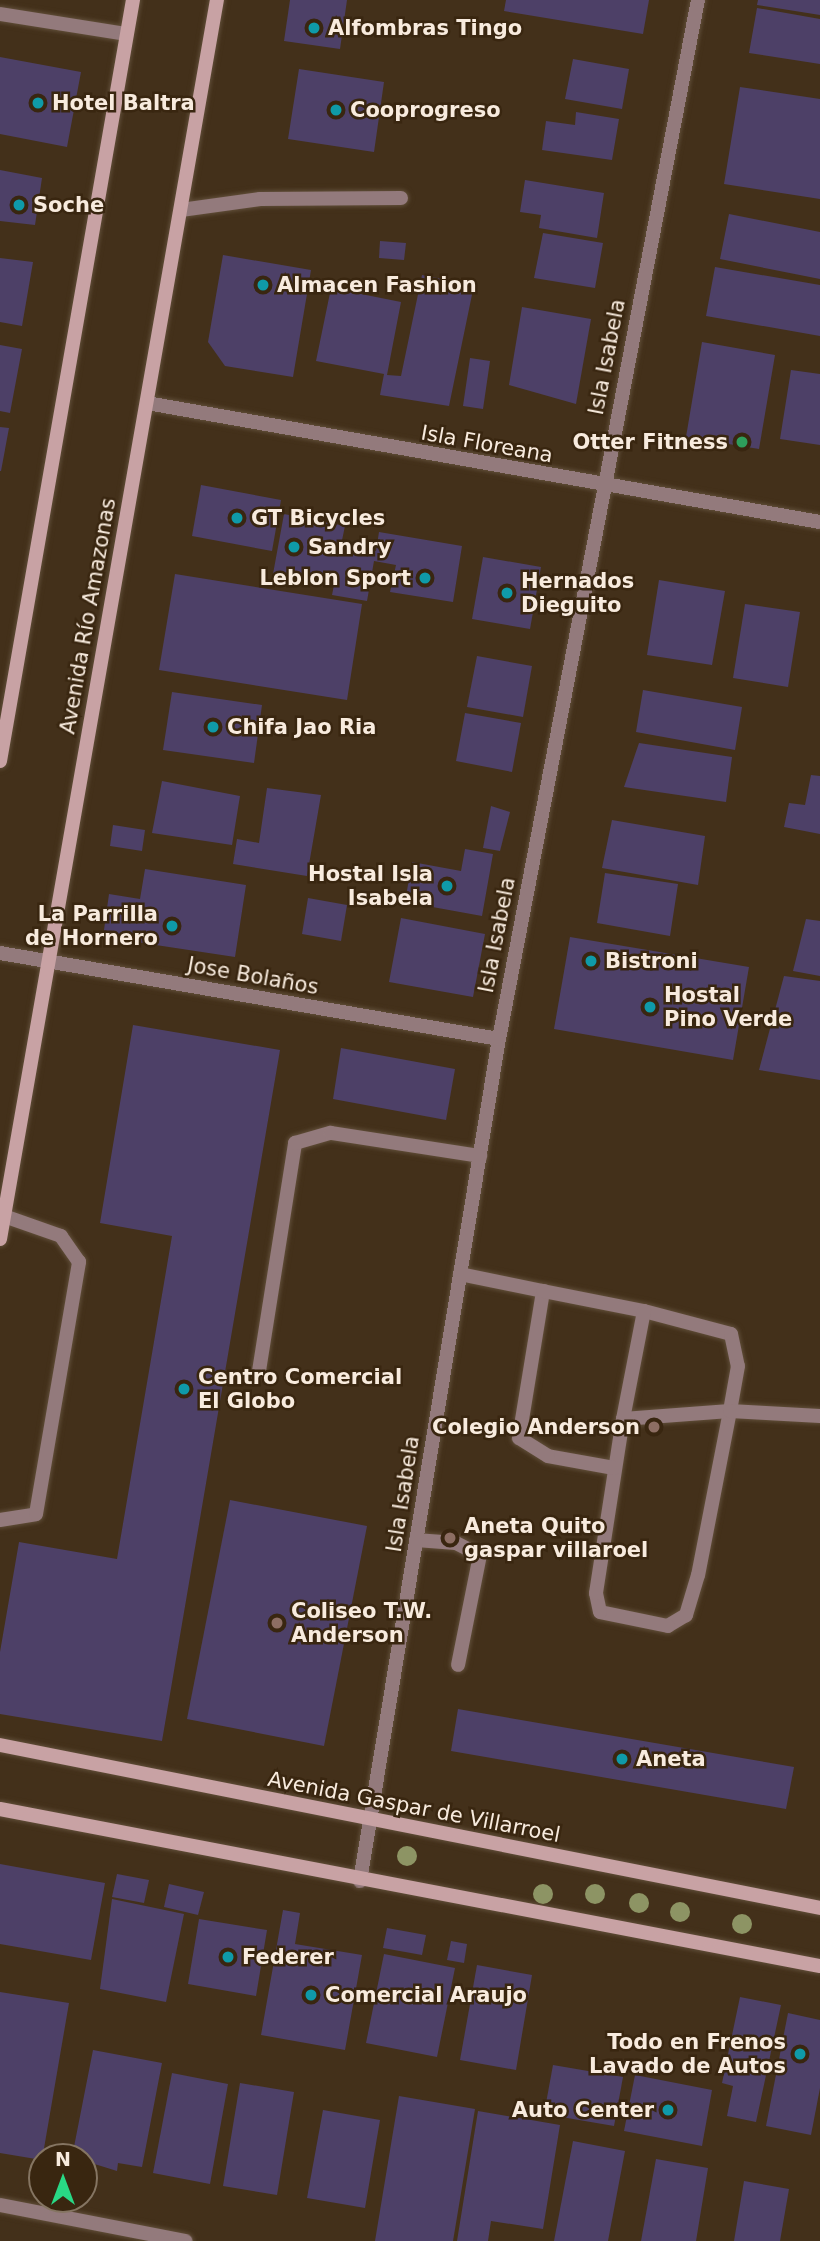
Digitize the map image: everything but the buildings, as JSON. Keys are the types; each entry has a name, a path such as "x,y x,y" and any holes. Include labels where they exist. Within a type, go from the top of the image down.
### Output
{"main road":[{"path":"0,761 133,0"},
{"name":"Avenida Río Amazonas","path":"0,1239 217,0"},
{"name":"Avenida Gaspar de Villarroel","path":"0,1745 820,1908"},
{"path":"0,1809 360,1881 820,1966"}],"street":[{"name":"Isla Isabela","path":"360,1881 499,1039 698,0"},
{"path":"0,14 126,34"},
{"path":"181,210 260,199 401,198"},
{"name":"Isla Floreana","path":"147,403 604,486 820,522"},
{"name":"Jose Bolaños","path":"0,953 499,1039"},
{"path":"259,1371 295,1143 331,1133 480,1156"},
{"path":"0,1520 36,1514 79,1262 61,1236 4,1216"},
{"path":"460,1274 644,1311 731,1334 738,1366 698,1575 680,1622 668,1626 600,1612 596,1604 614,1468 644,1311"},
{"path":"543,1291 519,1438 548,1456 614,1468"},
{"path":"623,1419 730,1410 820,1416"},
{"path":"416,1540 456,1544 480,1555 458,1665"},
{"path":"0,2205 186,2241"}],"place":[{"name":"Alfombras Tingo","path":"314,28"},
{"name":"Hotel Baltra","path":"38,103"},
{"name":"Cooprogreso","path":"336,110"},
{"name":"Soche","path":"19,205"},
{"name":"Almacen Fashion","path":"263,285"},
{"name":"Otter Fitness","path":"742,442"},
{"name":"GT Bicycles","path":"237,518"},
{"name":"Sandry","path":"294,547"},
{"name":"Leblon Sport","path":"425,578"},
{"name":"Hernados Dieguito","path":"507,593"},
{"name":"Chifa Jao Ria","path":"213,727"},
{"name":"Hostal Isla Isabela","path":"447,886"},
{"name":"La Parrilla de Hornero","path":"172,926"},
{"name":"Bistroni","path":"591,961"},
{"name":"Hostal Pino Verde","path":"650,1007"},
{"name":"Centro Comercial El Globo","path":"184,1389"},
{"name":"Colegio Anderson","path":"654,1427"},
{"name":"Aneta Quito gaspar villaroel","path":"450,1538"},
{"name":"Coliseo T.W. Anderson","path":"277,1623"},
{"name":"Aneta","path":"622,1759"},
{"name":"Federer","path":"228,1957"},
{"name":"Comercial Araujo","path":"311,1995"},
{"name":"Todo en Frenos Lavado de Autos","path":"800,2054"},
{"name":"Auto Center","path":"668,2110"}]}
